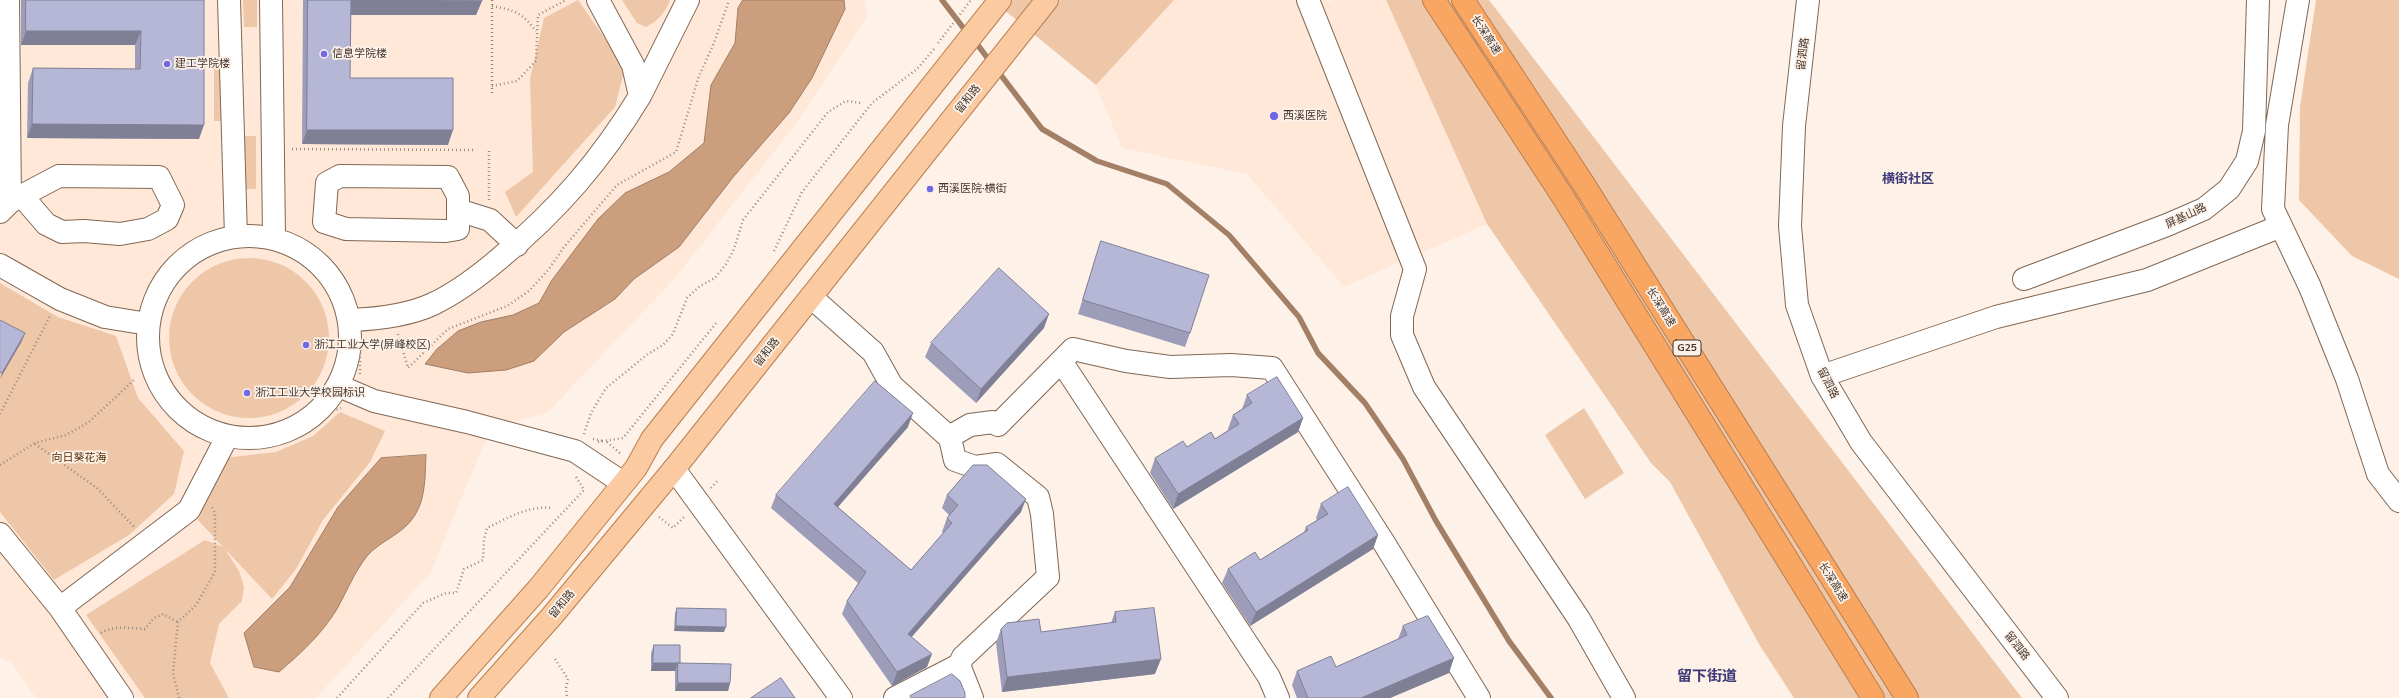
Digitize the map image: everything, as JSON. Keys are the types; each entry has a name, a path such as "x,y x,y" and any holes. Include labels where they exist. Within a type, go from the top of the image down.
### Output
{"highway":[{"name":"G25","path":"1434,0 1563,197 1873,698"},
{"name":"长深高速","path":"1463,0 1583,183 1907,698"}],"main road":[{"path":"441,698 538,589 636,468 652,439 1000,0"},
{"name":"留和路","path":"479,698 552,616 674,469 1044,4"}],"street":[{"path":"8,0 4,126 11,203"},
{"path":"229,0 236,237"},
{"path":"271,0 274,236"},
{"path":"598,0 633,64 640,96"},
{"path":"350,320 392,316 432,305 469,284 517,244 578,184 613,140 640,96 688,0"},
{"path":"1308,0 1415,269 1402,316 1402,335 1424,387 1579,619 1624,698"},
{"name":"留泗路","path":"1808,0 1794,126 1790,226 1797,305 1822,376 1861,442 2057,698"},
{"name":"屏基山路","path":"2024,279 2173,223 2204,209 2230,189 2246,161 2254,131 2258,0"},
{"path":"2298,0 2277,126 2273,209 2310,287 2347,379 2378,474 2399,502"},
{"path":"59,176 159,177 169,193 173,205 167,219 148,229 120,234 84,230 62,232 11,203 59,176"},
{"path":"340,176 448,177 458,196 458,210 458,229 446,231 346,229 324,222 326,183 340,176"},
{"path":"458,210 490,220 517,244"},
{"path":"1822,376 1996,317 2147,280 2281,226"},
{"path":"274,236 301,250 319,263 337,286 344,299 350,320 351,343 347,366 339,386 323,408 303,424 279,435 224,444 183,414 166,396 154,374 148,349 148,324 153,303 163,283 177,266 194,252 215,242 236,237 274,236"},
{"path":"0,265 60,299 105,316 148,324"},
{"path":"811,297 873,352 892,386 949,437 955,460 975,467 997,464 1038,497 1042,514 1048,577 963,657 959,665 895,698"},
{"path":"949,437 970,424 993,422 998,425 1073,349 1126,362 1170,367 1231,365 1272,368 1384,543 1479,698"},
{"path":"1061,361 1269,677 1278,698"},
{"path":"339,386 374,401 467,422 575,451 623,483"},
{"path":"60,608 189,510 224,444"},
{"path":"674,469 841,698"},
{"path":"0,534 60,608 122,698"},
{"path":"959,665 972,698"}],"path":[{"path":"492,0 492,96"},
{"path":"492,86 518,81 536,61 536,32 538,15 566,0"},
{"path":"392,316 408,368 448,329 507,306 529,291 549,269 564,247 598,210 617,185 676,152 699,76 714,43 729,0"},
{"path":"774,252 806,186 872,104 917,69 935,48 971,0"},
{"path":"492,6 511,9 525,17 536,32"},
{"path":"718,320 623,438 607,442 583,436 591,413 606,388 648,354 663,345 673,334 688,298 700,286 715,278 726,264 734,249 743,220 828,112 846,101 862,103"},
{"path":"272,149 476,150"},
{"path":"488,151 490,220"},
{"path":"0,414 60,299"},
{"path":"0,464 35,443 66,435 89,422 134,380"},
{"path":"224,444 267,446 306,430 331,411 346,407"},
{"path":"35,443 97,488 148,541"},
{"path":"388,698 584,490 575,478 574,472"},
{"path":"179,698 173,673 178,622 196,605 215,572 215,513 209,502"},
{"path":"337,698 423,603 446,593 456,593 464,569 483,560 484,540 488,528 541,506 552,508"},
{"path":"85,644 105,630 125,628 145,629 154,618 164,614 178,622"},
{"path":"555,659 568,679 566,688 567,698"}],"shaded area":[{"name":"浙江工业大学(屏峰校区)","path":"0,0 864,0 867,16 797,122 676,277 548,412 490,429 430,573 316,698 36,698 11,662 0,658"},
{"path":"743,0 844,0 845,9 812,78 789,113 734,176 679,247 634,279 615,299 564,332 534,361 506,370 468,373 425,364 437,349 458,331 481,322 513,315 539,303 552,280 598,219 625,193 669,172 704,143 711,85 735,43 738,8"},
{"name":"西溪医院","path":"1169,0 1327,0 1328,2 1333,0 1386,0 1487,224 1344,287 1247,174 1122,148 1096,85"},
{"path":"426,455 423,494 419,508 415,515 405,527 373,550 362,562 337,609 325,627 311,643 279,672 254,667 244,633 290,587 338,507 381,458"}],"green space":[{"path":"243,0 257,0 257,27 244,27"},
{"path":"578,0 625,67 615,107 516,217 505,192 533,172 530,79 544,18"},
{"path":"622,0 670,0 661,16 655,22 646,27 637,23"},
{"path":"992,0 1174,0 1096,85"},
{"path":"1386,0 1489,0 2022,698 1794,698 1759,644 1670,482 1651,463 1487,224"},
{"path":"2316,0 2399,0 2399,279 2352,256 2299,200 2300,107"},
{"path":"214,64 225,64 225,121 214,121"},
{"path":"238,136 256,136 256,189 238,189"},
{"path":"257,258 272,261 287,267 306,281 316,293 323,307 328,322 328,354 323,369 316,383 306,395 294,405 272,415 257,418 241,418 226,415 204,405 192,395 182,383 170,354 169,330 172,315 182,293 192,281 204,271 233,259"},
{"name":"向日葵花海","path":"0,283 58,317 116,336 138,398 184,451 174,494 129,535 54,580 0,512"},
{"path":"1584,408 1624,473 1585,499 1545,435"},
{"path":"340,412 385,431 370,462 323,520 296,569 272,599 225,549 239,571 244,587 242,601 219,624 210,663 229,698 145,698 86,615 205,540 223,547 198,520 224,458 276,452 313,436"}],"building":[{"name":"建工学院楼","path":"26,0 204,0 204,125 32,124 33,68 140,69 141,31 26,31"},
{"name":"信息学院楼","path":"308,0 351,0 350,78 453,78 453,130 307,130"},
{"path":"351,0 482,0 482,1"},
{"path":"1101,241 1209,275 1190,333 1083,300"},
{"path":"999,268 1049,314 981,389 931,343"},
{"path":"0,320 25,333 2,373 0,372"},
{"path":"1277,377 1303,418 1178,494 1155,458 1183,441 1187,447 1211,432 1215,439 1239,424 1233,415 1252,403 1247,395"},
{"path":"875,381 913,413 834,504 911,570 952,523 947,518 958,505 947,495 973,465 987,465 1026,499 908,634 932,654 897,672 847,601 866,572 776,495"},
{"path":"1348,487 1378,535 1256,612 1228,569 1255,552 1260,560 1308,530 1306,527 1328,514 1321,504"},
{"path":"677,608 726,609 726,627 676,626"},
{"path":"1154,608 1161,659 1007,677 1001,629 1007,623 1039,619 1041,632 1116,622 1115,612"},
{"path":"1428,616 1454,658 1361,698 1308,698 1297,671 1331,656 1336,667 1407,635 1403,626"},
{"path":"654,645 680,645 680,663 653,663"},
{"path":"678,663 731,664 730,683 678,683"},
{"path":"952,674 960,681 965,693 965,698 911,698 910,696"},
{"path":"781,678 795,698 751,698"}],"waterway":[{"path":"942,0 968,34"},
{"path":"974,40 992,64"},
{"path":"997,70 1042,129 1097,161 1167,184 1229,235 1299,317 1318,353 1365,403 1403,459 1436,521 1509,641 1551,698"}],"place":[{"name":"信息学院楼","path":"324,54"},
{"name":"建工学院楼","path":"167,64"},
{"name":"西溪医院","path":"1274,116"},
{"name":"西溪医院·横街","path":"930,189"},
{"name":"浙江工业大学(屏峰校区)","path":"306,345"},
{"name":"浙江工业大学校园标识","path":"247,393"}],"district":[{"name":"横街社区","path":"1908,179"},
{"name":"留下街道","path":"1707,676"}]}
